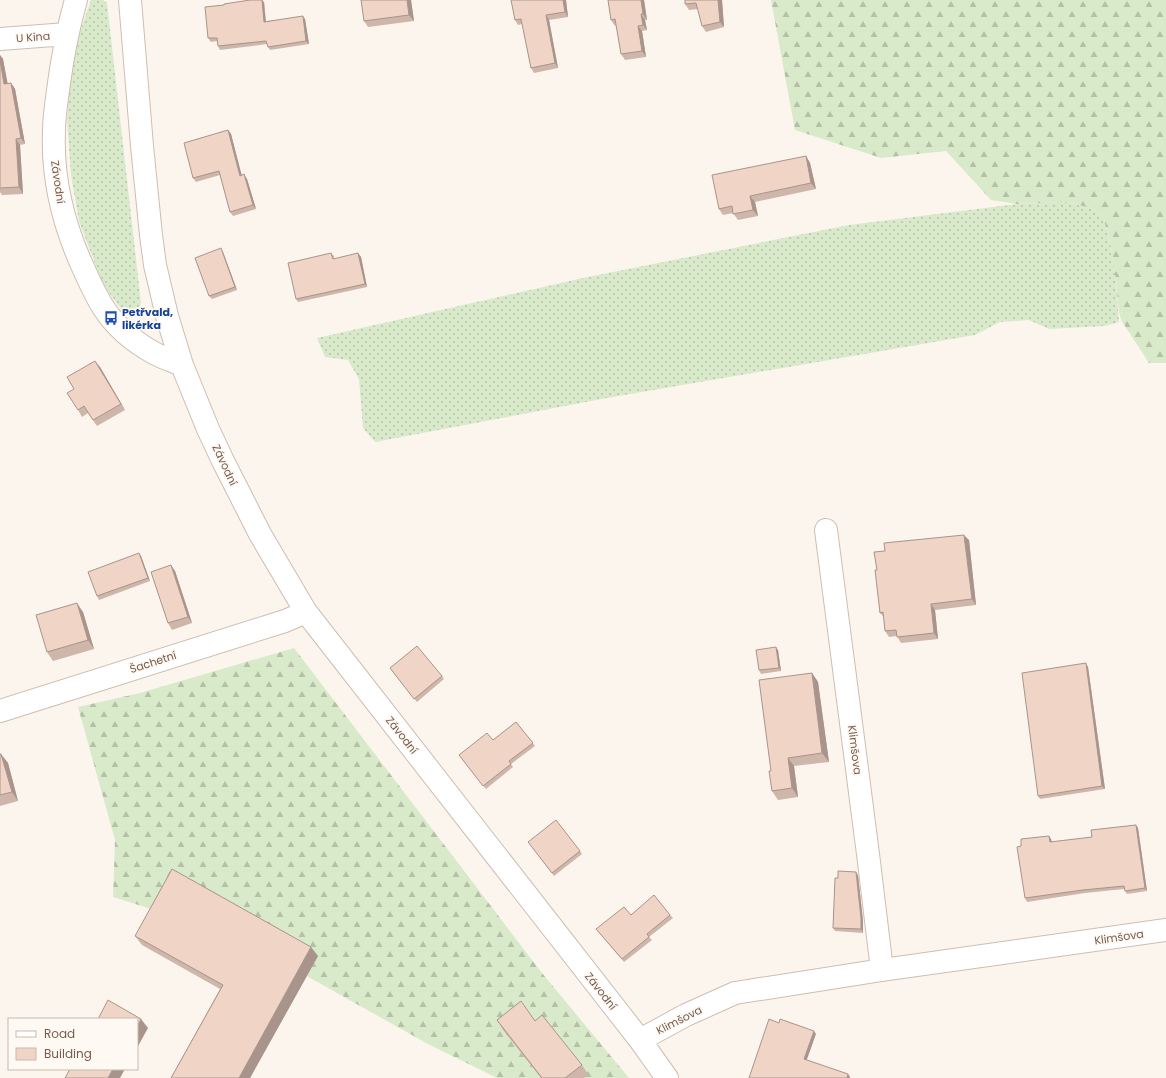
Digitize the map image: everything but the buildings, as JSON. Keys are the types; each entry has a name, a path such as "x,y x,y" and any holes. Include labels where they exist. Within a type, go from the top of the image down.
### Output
{"street":[{"name":"Závodní","path":"76,0 67,34 55,112 54,132 54,154 57,184 68,231 93,290 111,318 124,332 138,343 155,353 182,365"},
{"name":"Závodní","path":"130,0 142,146 155,265 167,316 182,365 208,429 237,490 260,534 306,612 640,1040 667,1078"},
{"name":"U Kina","path":"0,39 67,34"},
{"name":"Klimšova","path":"826,530 882,970"},
{"name":"Šachetní","path":"0,711 285,621 306,612"},
{"name":"Klimšova","path":"640,1040 686,1015 735,993 882,970 1166,930"}],"green space":[{"path":"91,0 103,0 107,3 141,303 137,317 125,314 103,285 79,221 71,176 67,119 71,74 79,35"},
{"path":"771,0 1166,0 1166,363 1149,363 1121,320 1111,247 1104,219 1091,208 1066,202 1017,204 991,200 946,151 881,158 795,130"},
{"path":"1066,202 1091,208 1104,219 1111,247 1116,281 1119,322 1105,326 1049,329 1029,320 1000,322 975,335 607,398 375,442 363,428 359,379 348,360 325,357 317,338 583,278 849,225 1017,204"},
{"path":"294,648 542,973 629,1078 497,1078 428,1044 244,941 113,897 115,840 78,707 140,693"}],"place":[{"name":"Petřvald, likérka","path":"111,318"}]}
